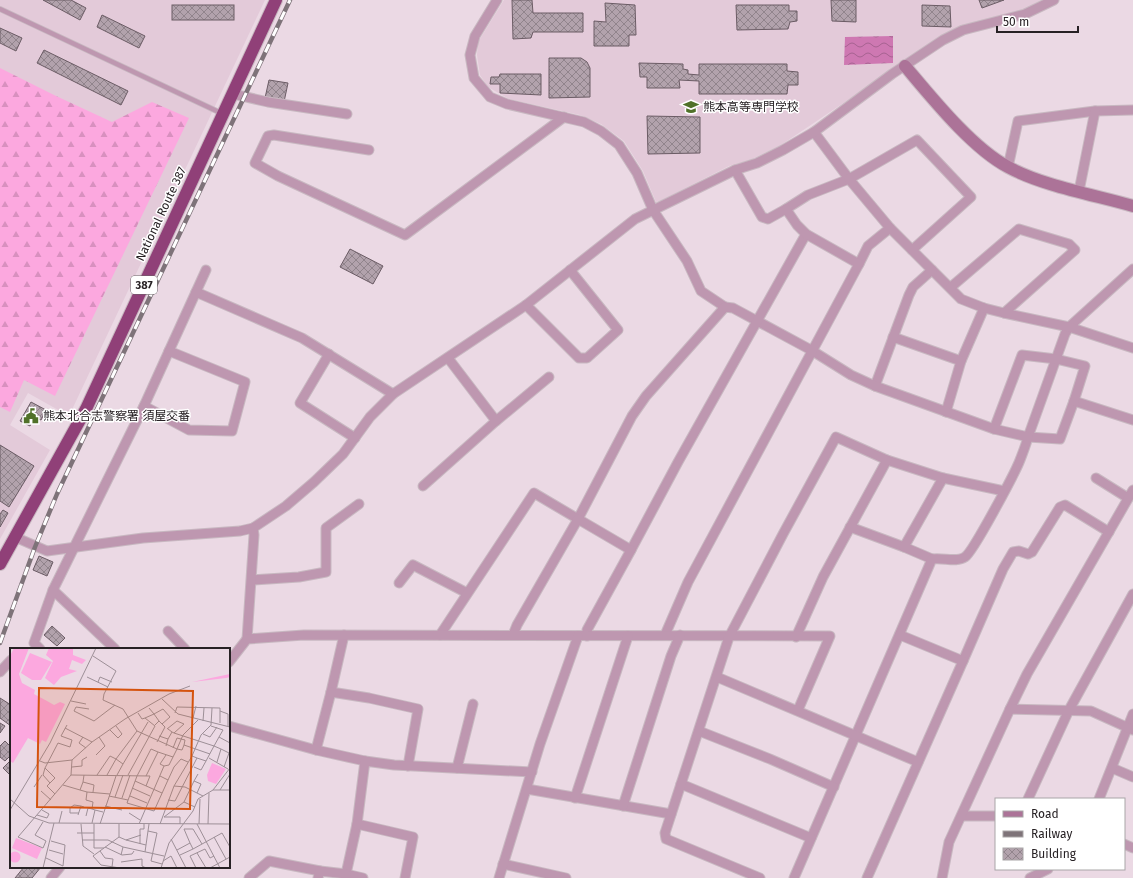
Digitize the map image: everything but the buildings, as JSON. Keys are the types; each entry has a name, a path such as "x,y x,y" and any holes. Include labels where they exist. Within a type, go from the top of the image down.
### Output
{"highway":[{"name":"National Route 387","path":"0,564 86,409 276,0"}],"street":[{"path":"497,0 474,36 470,55 474,78 490,97 507,104 584,122 601,131 618,145 637,173 654,210 688,261 701,291 725,307 733,308 756,322 811,350 851,375 875,386 994,429 1028,437 1060,439 1085,366 1056,359 1022,355 994,429"},
{"path":"15,537 47,551 143,538 240,531 253,528 286,506 314,482 342,454 370,417 393,394 526,305 635,219 735,170 764,160 814,132 943,40 963,30 1025,14 1054,0"},
{"path":"905,66 945,112 989,155 1008,167 1028,177 1133,206"},
{"path":"233,94 268,102 347,114"},
{"path":"1008,167 1018,121 1095,111 1133,110"},
{"path":"1079,191 1095,111"},
{"path":"369,150 274,135 268,136 255,163 278,176 405,234 564,117"},
{"path":"814,132 849,179 890,228 951,287 961,299 984,308 1069,327 1133,348"},
{"path":"735,170 762,217 768,219 808,195 849,179 917,140 971,197 912,250"},
{"path":"786,209 797,225 806,234 859,264"},
{"path":"665,635 688,582 868,246 890,228"},
{"path":"951,287 1020,229 1069,244 1075,250 1004,313"},
{"path":"499,878 532,772 582,636 587,630 806,234"},
{"path":"850,527 904,547 932,560 940,558 958,560 966,556 1020,461 1056,359 1069,327 1133,269"},
{"path":"37,646 53,590 144,406 206,270"},
{"path":"526,305 579,358 587,358 618,330 570,270"},
{"path":"875,386 913,287 932,270"},
{"path":"196,292 302,338 393,394"},
{"path":"513,635 516,625 578,519 632,416 646,396 725,307"},
{"path":"946,412 961,361 984,308"},
{"path":"894,337 961,361"},
{"path":"144,406 189,430 232,431 245,382 169,351"},
{"path":"329,354 300,403 355,438"},
{"path":"448,358 496,421"},
{"path":"423,486 496,421 549,377"},
{"path":"1074,401 1133,420"},
{"path":"760,878 666,839 665,833 717,677 729,636 836,437 887,460 943,478 1004,491"},
{"path":"796,637 823,577 887,460"},
{"path":"904,547 943,478"},
{"path":"942,878 949,842 1026,674 1131,494 1096,478"},
{"path":"440,635 534,493 631,550"},
{"path":"252,580 299,577 326,572 326,528 359,504"},
{"path":"867,878 1003,569 1013,552 1019,551 1028,554 1032,552 1060,507 1065,505 1109,532"},
{"path":"230,661 247,639 252,580 253,528"},
{"path":"794,878 932,560"},
{"path":"399,583 413,565 467,593"},
{"path":"53,590 113,648"},
{"path":"1028,798 1069,710 1133,594"},
{"path":"168,631 184,648"},
{"path":"247,639 344,635 830,636 798,710"},
{"path":"316,750 344,635"},
{"path":"623,806 671,656 680,635"},
{"path":"900,635 963,661"},
{"path":"575,798 628,636"},
{"path":"0,672 10,661"},
{"path":"717,677 918,762"},
{"path":"331,692 369,698 418,709 408,766"},
{"path":"457,768 473,704"},
{"path":"1010,709 1092,711 1130,729"},
{"path":"1099,798 1130,729 1133,714"},
{"path":"230,726 316,750 365,761 408,766 532,772"},
{"path":"699,731 770,759 834,787"},
{"path":"346,874 357,824 365,761"},
{"path":"1112,768 1133,777"},
{"path":"681,784 811,838"},
{"path":"527,789 671,814"},
{"path":"962,816 995,816"},
{"path":"357,824 413,837 405,878"},
{"path":"248,878 269,861 319,875 346,874 363,878"},
{"path":"504,864 566,878"},
{"path":"52,878 59,868"},
{"path":"1030,878 1046,870"}],"lane":[{"path":"0,9 224,114"}],"shaded area":[{"path":"0,0 265,0 69,416 28,393 10,425 50,450 0,539"},
{"name":"熊本高等専門学校","path":"504,0 1042,0 1023,10 940,38 781,145 750,160 729,166 656,202 643,171 624,141 601,124 580,115 509,99 488,87 480,75 477,55 478,42"}],"green space":[{"path":"0,68 112,122 152,102 189,118 55,396 24,380 10,412 0,407"}],"water":[{"path":"893,36 893,63 844,65 845,37"}],"railway":[{"path":"0,643 35,547 57,494 290,0"}],"place":[{"name":"熊本高等専門学校","path":"691,107"},
{"name":"熊本北合志警察署 須屋交番","path":"31,416"}]}
